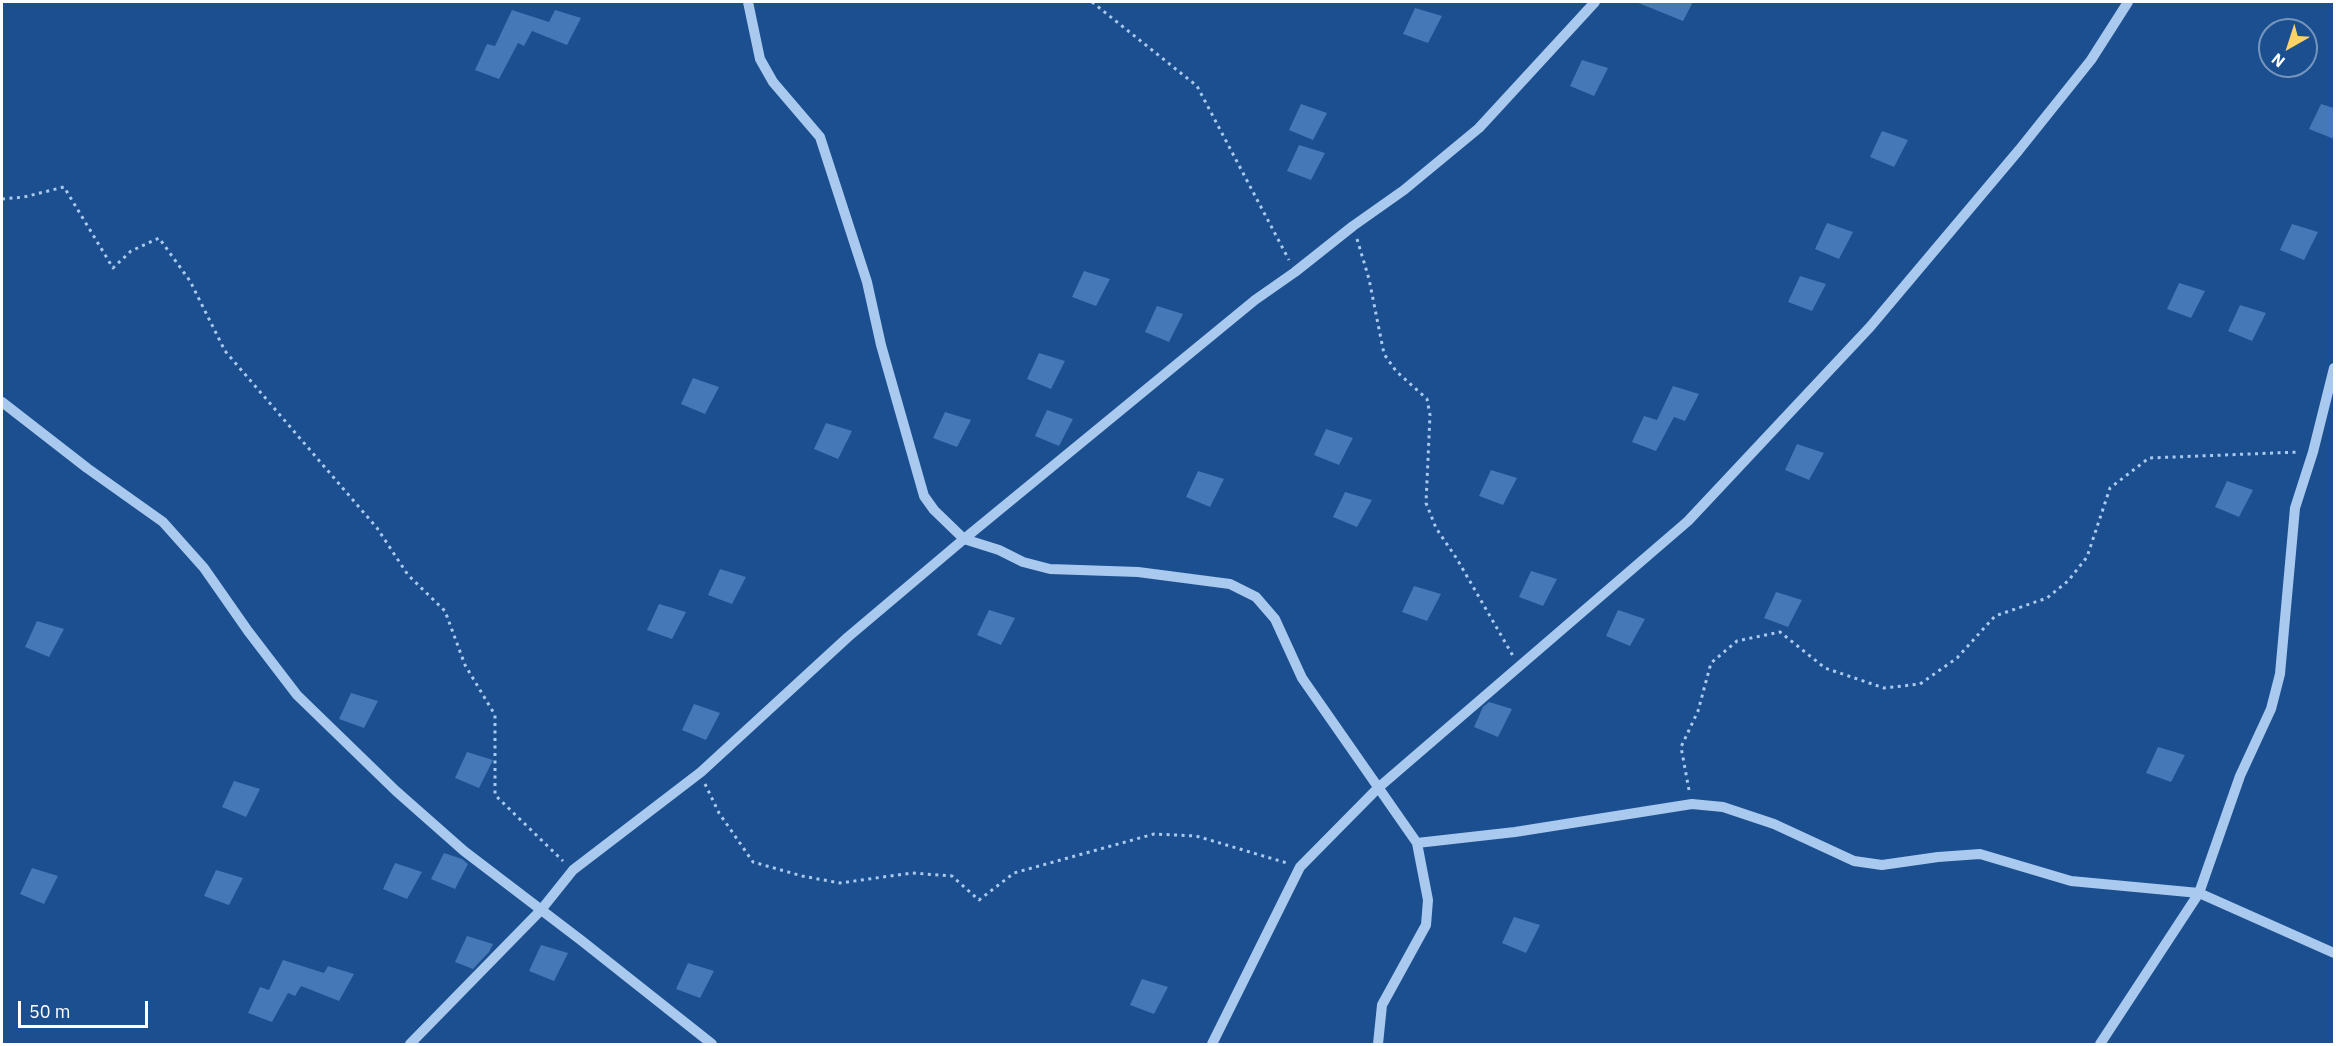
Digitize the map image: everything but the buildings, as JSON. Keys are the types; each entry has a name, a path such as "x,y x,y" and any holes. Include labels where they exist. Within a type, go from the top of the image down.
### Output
{"street":[{"path":"748,2 760,59 773,82 820,137 867,282 881,345 924,496 934,510 964,539 999,550 1023,562 1050,569 1138,572 1230,584 1256,597 1275,619 1302,678 1417,843 1428,900 1426,925 1382,1005 1378,1044"},
{"path":"410,1044 541,910 573,870 701,772 848,638 964,539 1255,300 1404,190 1479,128 1595,2"},
{"path":"1212,1044 1300,867 1378,788 1688,521 1870,327 2019,150 2076,78 2128,2"},
{"path":"2100,1044 2199,892 2240,776 2271,709 2280,674 2295,507 2313,452 2334,368"},
{"path":"2,402 87,468 163,522 204,568 297,695 396,791 464,851 582,940 712,1044"},
{"path":"1417,843 1515,832 1692,804 1723,807 1774,824 1854,861 1882,866 1938,857 1980,854 2071,881 2199,892 2334,952"}],"path":[{"path":"1092,2 1197,86 1295,272"},
{"path":"2,199 24,197 64,187 112,268 131,251 159,238 190,281 225,351 377,528 408,575 445,611 465,665 495,715 495,795 573,870"},
{"path":"1353,226 1369,279 1384,354 1396,371 1427,399 1430,415 1426,503 1436,528 1457,559 1519,666"},
{"path":"1692,804 1680,747 1698,711 1711,663 1737,640 1780,632 1825,668 1884,688 1920,684 1957,658 1995,616 2047,598 2068,581 2087,557 2110,488 2149,458 2313,452"},
{"path":"701,772 719,813 753,862 802,876 840,883 912,873 952,876 979,900 1014,873 1154,834 1196,836 1300,867"}]}
